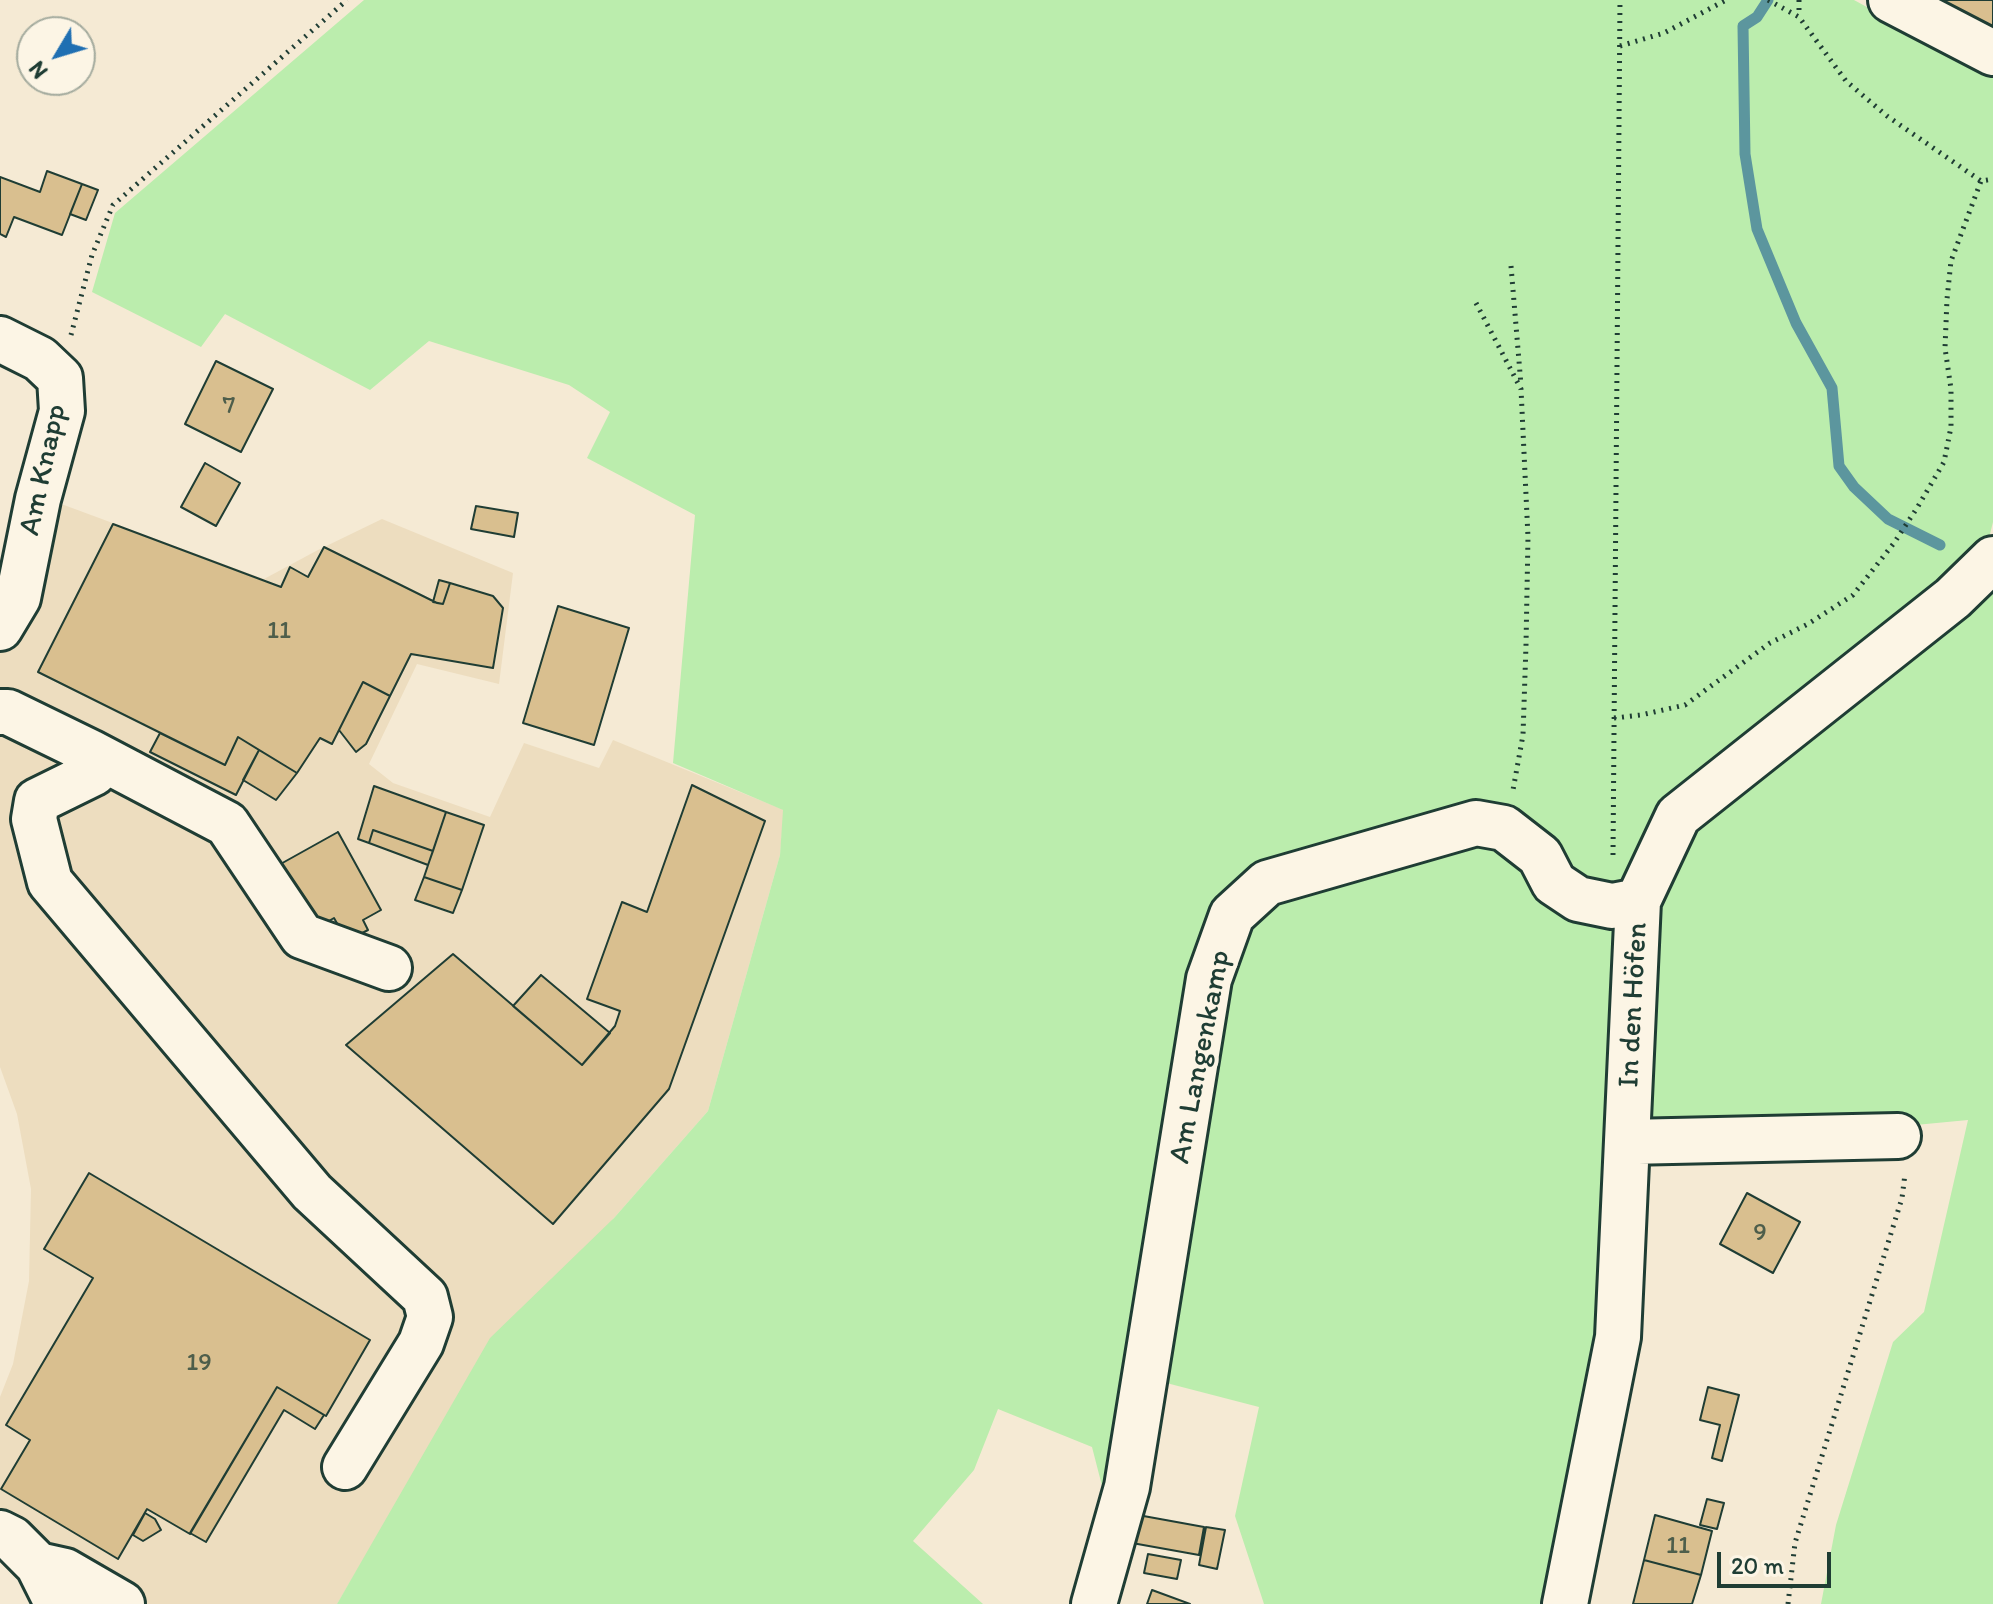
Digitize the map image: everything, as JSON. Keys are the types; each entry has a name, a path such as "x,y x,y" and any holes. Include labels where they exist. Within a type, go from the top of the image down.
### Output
{"street":[{"path":"1891,0 1993,53"},
{"name":"Am Knapp","path":"0,339 40,359 60,378 62,411 38,499 18,598 0,628"},
{"name":"In den Höfen","path":"1565,1604 1618,1337 1627,1142 1625,903 1678,816 1953,598 1993,559"},
{"path":"0,712 8,712 90,752 227,824 302,936 389,968"},
{"path":"94,773 37,801 34,819 50,882 312,1192 425,1297 430,1317 421,1343 345,1467"},
{"name":"Am Langenkamp","path":"1094,1604 1127,1487 1209,979 1232,915 1267,883 1476,823 1504,828"},
{"path":"1504,828 1540,856 1554,883 1578,899 1625,903"},
{"path":"1627,1142 1898,1136"},
{"path":"0,1533 12,1539 38,1565 60,1604"},
{"path":"38,1565 65,1571 122,1604"}],"path":[{"path":"60,378 92,255 113,205 347,0"},
{"path":"1620,0 1614,718 1625,903"},
{"path":"1620,46 1664,33 1726,0"},
{"path":"1768,0 1799,17 1846,81 1887,116 1981,181 1993,179"},
{"path":"1799,0 1799,17"},
{"path":"1614,718 1685,705 1770,643 1808,624 1853,595 1894,543 1944,462 1951,427 1951,389 1945,348 1951,261 1981,181"},
{"path":"1504,828 1523,735 1528,537 1511,266"},
{"path":"1476,303 1521,389"},
{"path":"1788,1604 1795,1543 1902,1198 1908,1148 1898,1136"}],"shaded area":[{"path":"47,501 264,579 382,519 513,573 499,684 417,664 369,764 393,783 490,817 524,743 599,768 613,740 784,810 780,855 708,1111 614,1218 368,1552 337,1604 77,1604 55,1548 44,1538 0,1513 0,1397 13,1364 29,1281 31,1189 17,1114 0,1067 0,648"}],"green space":[{"path":"364,0 1854,0 1993,76 1993,522 1987,546 1993,573 1993,1604 1821,1604 1836,1525 1893,1342 1924,1312 1968,1120 1716,1144 1609,1170 1597,1339 1548,1604 1264,1604 1235,1516 1259,1407 1151,1379 1109,1513 1092,1447 998,1409 974,1470 913,1541 983,1604 337,1604 490,1338 614,1218 708,1111 780,855 783,810 673,763 695,515 587,458 610,412 569,385 429,341 370,390 225,314 201,347 92,292 115,213"}],"building":[{"path":"1930,0 1993,0 1993,33"},
{"path":"47,171 82,184 62,235 14,217 6,237 0,234 0,177 40,192"},
{"path":"82,184 98,190 86,220 70,214"},
{"path":"216,361 273,389 241,452 185,424"},
{"path":"205,463 240,483 216,526 181,507"},
{"path":"476,506 518,513 514,537 471,529"},
{"path":"113,524 281,587 290,567 308,577 324,547 437,603 443,604 450,583 493,596 503,608 493,668 411,654 390,696 363,682 332,744 320,738 297,773 238,737 225,765 38,672"},
{"path":"439,580 450,583 443,604 433,602"},
{"path":"558,606 629,628 594,745 523,723"},
{"path":"363,682 390,696 366,744 356,752 339,730"},
{"path":"160,733 225,765 238,737 259,750 236,795 150,752"},
{"path":"259,750 297,773 276,800 243,780"},
{"path":"692,785 765,821 669,1089 553,1224 346,1045 453,954 582,1065 615,1026 620,1011 587,999 622,902 647,912"},
{"path":"374,786 446,812 433,851 373,830 369,843 358,839"},
{"path":"446,812 484,825 462,890 424,877"},
{"path":"373,830 433,851 428,865 369,843"},
{"path":"338,832 381,910 363,920 368,930 347,941 334,918 313,930 277,866"},
{"path":"424,877 462,890 453,913 415,900"},
{"path":"541,975 610,1033 582,1065 513,1006"},
{"path":"89,1173 370,1340 326,1416 277,1387 190,1534 147,1509 118,1559 1,1489 30,1440 6,1425 93,1278 44,1249"},
{"path":"1747,1193 1800,1222 1773,1273 1720,1244"},
{"path":"277,1387 324,1415 315,1429 284,1410 206,1542 190,1533"},
{"path":"1708,1387 1739,1395 1722,1461 1712,1458 1720,1425 1700,1420"},
{"path":"1707,1499 1724,1503 1717,1529 1700,1525"},
{"path":"145,1513 155,1519 161,1530 143,1541 133,1535"},
{"path":"1138,1515 1204,1527 1199,1555 1132,1543"},
{"path":"1655,1515 1712,1531 1701,1575 1644,1560"},
{"path":"1206,1527 1225,1530 1217,1569 1199,1565"},
{"path":"1148,1554 1181,1560 1177,1579 1144,1573"},
{"path":"1644,1560 1701,1575 1692,1604 1633,1604"},
{"path":"1152,1590 1190,1604 1147,1604"}],"waterway":[{"path":"1768,0 1757,17 1743,26 1745,154 1757,229 1796,323 1832,388 1839,466 1854,487 1888,519 1940,545"}]}
